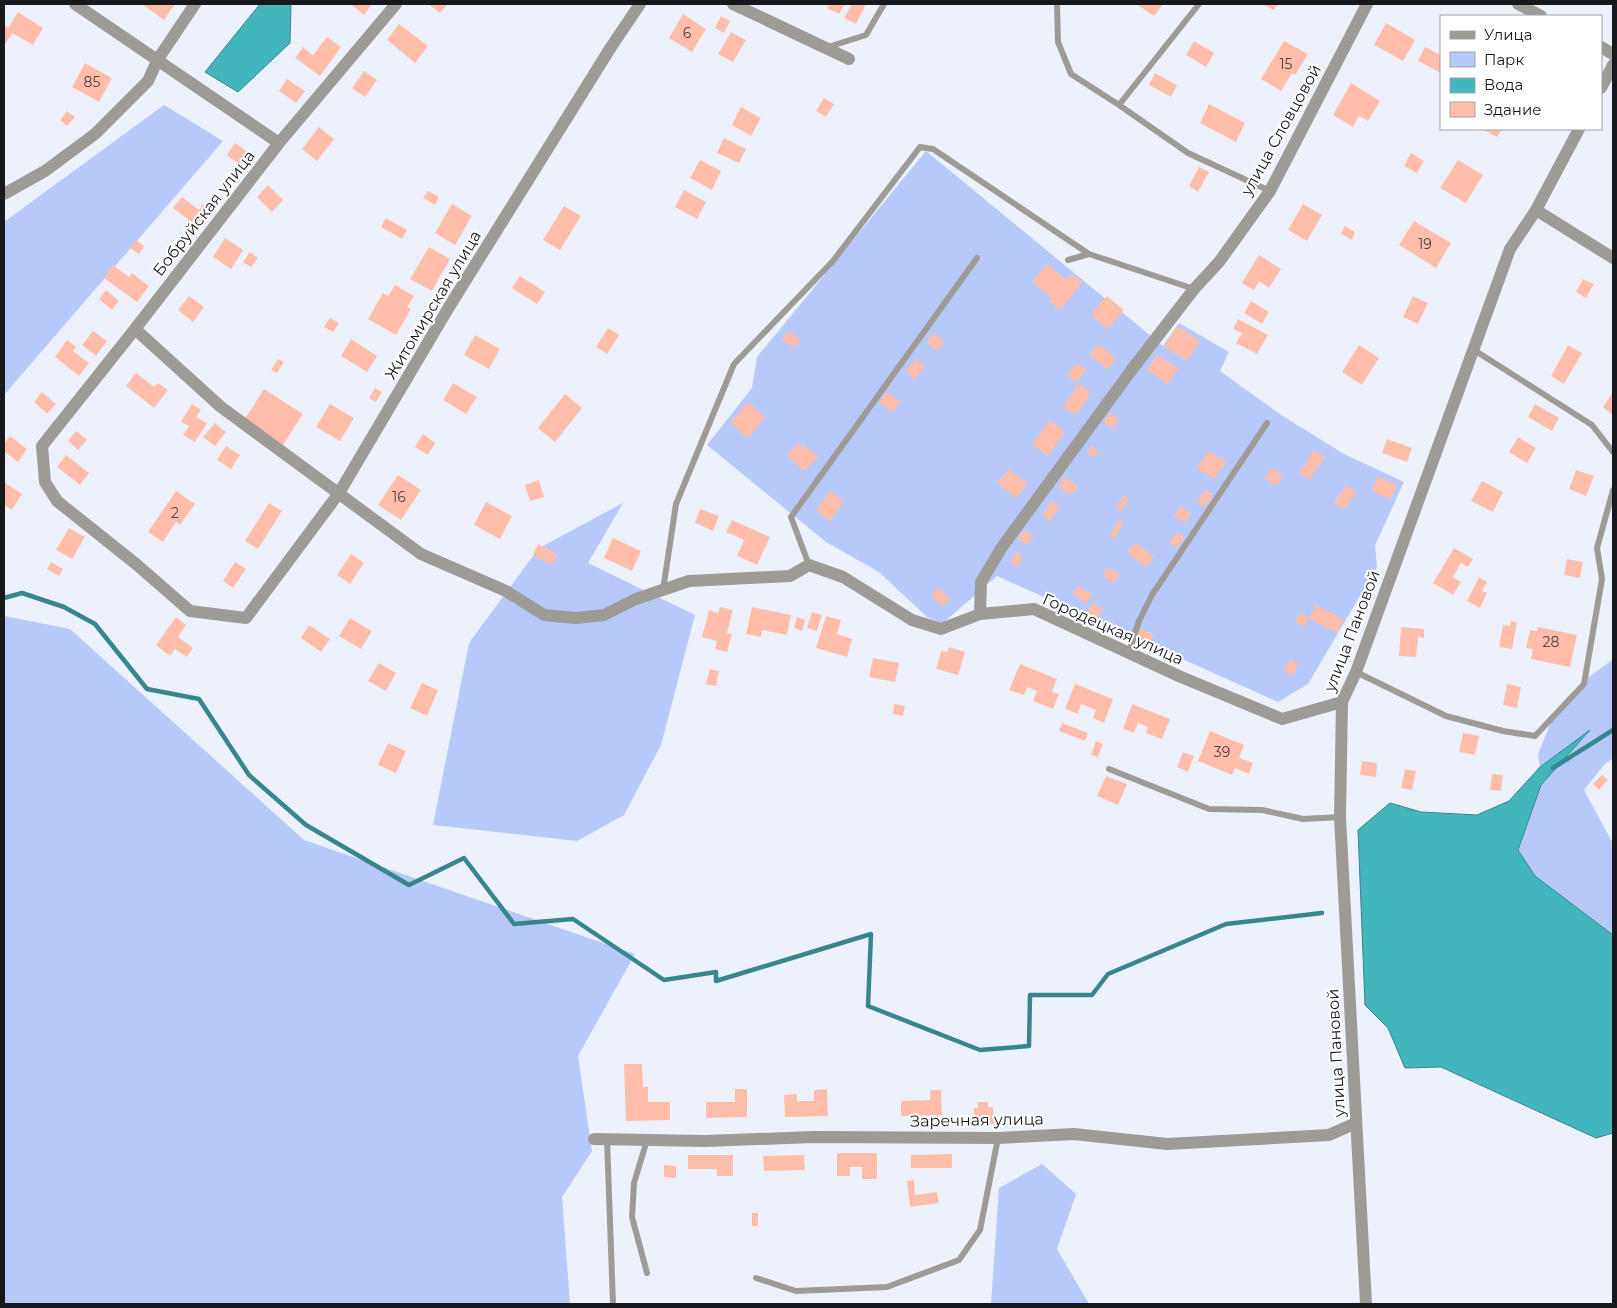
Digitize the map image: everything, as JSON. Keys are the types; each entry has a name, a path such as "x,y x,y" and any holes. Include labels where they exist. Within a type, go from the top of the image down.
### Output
{"street":[{"path":"75,4 279,143"},
{"path":"4,194 45,171 95,134 148,81 158,59 195,4"},
{"name":"Бобруйская улица","path":"246,618 190,611 136,564 57,502 45,482 42,446 135,330 279,143 396,4"},
{"name":"Житомирская улица","path":"246,618 339,493 449,307 611,47 640,4"},
{"path":"733,4 849,59"},
{"name":"улица Словцовой","path":"980,614 982,582 1002,547 1133,368 1194,289 1219,262 1270,191 1367,4"},
{"path":"1518,4 1539,15"},
{"path":"1602,48 1613,54"},
{"path":"1602,86 1613,64"},
{"name":"улица Пановой","path":"1366,1304 1340,817 1342,702 1356,672 1510,249 1536,210 1578,130"},
{"path":"1536,210 1613,258"},
{"path":"135,330 221,407 421,554 506,591 544,615 576,618 604,615 636,599 689,581 790,576 809,565"},
{"name":"Городецкая улица","path":"809,565 843,577 912,620 941,629 980,614 1034,609 1181,677 1282,719 1342,702"},
{"name":"Заречная улица","path":"601,1139 705,1141 812,1137 998,1138 1074,1134 1167,1144 1330,1135 1356,1123"}],"lane":[{"path":"826,48 866,35 884,4"},
{"path":"1057,4 1058,42 1071,74 1188,153 1270,191"},
{"path":"1119,105 1199,4"},
{"path":"663,590 676,504 734,364 833,261 920,147 933,148 1089,254 1194,289"},
{"path":"1068,260 1089,254"},
{"path":"809,565 791,517 977,258"},
{"path":"1474,350 1592,425 1613,452"},
{"path":"1129,652 1138,621 1152,595 1267,423"},
{"path":"1356,672 1446,716 1503,731 1535,736 1584,684 1602,579 1597,548 1613,490"},
{"path":"1109,769 1209,809 1262,810 1303,819 1340,817"},
{"path":"756,1278 796,1291 887,1287 960,1260 980,1230 998,1138"},
{"path":"601,1139 613,1304"},
{"path":"647,1140 634,1183 632,1217 647,1273"}],"green space":[{"path":"164,105 223,141 4,395 4,222"},
{"path":"926,151 1163,346 1179,323 1229,352 1220,371 1281,415 1344,454 1404,482 1375,545 1377,567 1308,684 1278,702 997,576 942,624 927,617 879,572 826,542 707,445 752,388 757,357"},
{"path":"623,503 588,563 695,615 661,745 624,815 577,841 433,825 469,643 539,548"},
{"path":"4,616 70,629 304,840 635,954 578,1056 592,1151 562,1197 570,1304 4,1304"},
{"path":"1613,659 1613,758 1604,765 1584,790 1613,844 1613,935 1535,876 1518,850 1541,785 1588,733 1540,767 1538,754 1555,712 1589,677"},
{"path":"1042,1164 1076,1194 1057,1249 1089,1304 991,1304 999,1188"}],"water":[{"path":"260,4 291,4 290,43 238,92 205,72"},
{"path":"1590,730 1541,785 1518,850 1535,876 1613,935 1613,1133 1596,1138 1441,1067 1405,1068 1388,1028 1365,1005 1358,830 1390,803 1421,812 1477,815 1509,801 1540,767"}],"building":[{"path":"144,4 175,4 164,20"},
{"path":"350,4 372,4 364,15"},
{"path":"428,4 448,4 440,13"},
{"path":"830,4 845,4 839,14 827,8"},
{"path":"852,4 866,4 856,24 844,18"},
{"path":"1136,4 1163,4 1154,16"},
{"path":"1262,4 1278,4 1274,10"},
{"path":"18,12 43,28 33,45 12,33 4,46 4,25 8,28"},
{"path":"683,14 706,29 692,52 669,38"},
{"path":"721,16 730,21 724,33 715,28"},
{"path":"1386,23 1415,40 1403,61 1374,45"},
{"path":"399,24 428,46 415,63 387,40"},
{"path":"731,32 746,40 733,62 718,54"},
{"path":"327,37 341,47 320,76 295,58 303,47 313,55"},
{"path":"1194,41 1214,53 1206,67 1186,55"},
{"path":"1284,41 1308,54 1295,75 1292,73 1281,91 1261,79"},
{"path":"1425,47 1440,54 1440,72 1418,61"},
{"path":"85,63 112,78 99,102 72,87"},
{"path":"364,71 377,80 365,97 352,88"},
{"path":"1155,73 1177,85 1171,97 1149,85"},
{"path":"287,79 305,91 296,103 279,91"},
{"path":"1351,83 1380,101 1368,121 1359,116 1353,127 1333,115"},
{"path":"824,98 834,104 826,117 816,111"},
{"path":"1209,104 1245,123 1236,142 1200,123"},
{"path":"741,107 761,118 751,136 732,125"},
{"path":"67,111 75,117 67,126 60,120"},
{"path":"319,127 334,139 317,161 302,149"},
{"path":"1484,130 1501,130 1497,137"},
{"path":"724,138 746,149 739,163 717,153"},
{"path":"235,143 250,154 241,166 227,155"},
{"path":"1411,153 1424,161 1417,173 1404,166"},
{"path":"700,160 721,171 712,190 690,178"},
{"path":"1458,160 1483,175 1466,203 1440,188"},
{"path":"1199,167 1209,172 1198,192 1189,186"},
{"path":"268,185 283,200 272,212 257,197"},
{"path":"684,190 706,202 697,219 675,207"},
{"path":"428,191 439,197 435,205 423,198"},
{"path":"182,197 199,210 203,204 211,210 198,227 173,208"},
{"path":"452,204 472,216 455,245 435,233"},
{"path":"1303,204 1322,215 1307,241 1288,230"},
{"path":"564,206 581,216 560,250 543,240"},
{"path":"386,218 407,230 402,239 381,227"},
{"path":"1414,221 1451,243 1436,268 1399,245"},
{"path":"1345,226 1355,232 1352,240 1341,234"},
{"path":"225,238 243,250 231,269 213,257"},
{"path":"136,240 144,246 139,254 130,248"},
{"path":"429,247 450,259 432,291 410,279"},
{"path":"250,252 258,258 251,267 243,262"},
{"path":"1259,255 1281,269 1269,288 1259,281 1254,290 1242,283"},
{"path":"1047,264 1067,280 1071,274 1082,282 1060,310 1049,301 1052,298 1032,282"},
{"path":"113,265 129,277 132,273 149,286 137,302 104,278"},
{"path":"520,276 545,292 537,304 512,288"},
{"path":"1583,279 1594,284 1586,298 1576,292"},
{"path":"395,285 414,296 407,307 411,309 396,335 368,319 383,293 388,296"},
{"path":"106,290 119,301 112,310 99,299"},
{"path":"189,296 204,307 193,322 178,310"},
{"path":"1107,296 1124,310 1108,329 1091,315"},
{"path":"1413,296 1428,303 1418,324 1403,317"},
{"path":"1251,301 1269,312 1262,324 1244,313"},
{"path":"330,318 339,323 333,332 324,327"},
{"path":"1238,319 1268,335 1257,354 1236,343 1242,333 1233,329"},
{"path":"1177,326 1200,341 1187,361 1164,347"},
{"path":"608,328 619,335 607,354 596,347"},
{"path":"93,331 107,341 96,356 82,345"},
{"path":"788,331 801,340 795,348 782,340"},
{"path":"934,333 944,342 937,351 927,342"},
{"path":"475,335 500,349 489,369 464,355"},
{"path":"351,339 377,356 367,372 341,356"},
{"path":"67,340 76,347 73,351 89,363 79,376 55,357"},
{"path":"1098,344 1116,358 1108,369 1089,355"},
{"path":"1359,345 1379,358 1362,385 1342,372"},
{"path":"1568,345 1582,353 1564,384 1551,376"},
{"path":"1157,355 1178,368 1168,384 1147,370"},
{"path":"278,359 284,362 277,373 271,370"},
{"path":"915,359 925,366 915,379 905,372"},
{"path":"1076,363 1086,369 1077,382 1067,376"},
{"path":"136,373 154,387 158,383 168,390 154,408 126,386"},
{"path":"453,383 477,397 466,414 443,400"},
{"path":"1078,384 1091,393 1076,415 1063,407"},
{"path":"375,388 382,392 376,402 369,398"},
{"path":"264,389 303,414 283,445 244,420"},
{"path":"42,392 56,404 47,414 34,402"},
{"path":"886,392 900,401 893,412 879,403"},
{"path":"1613,392 1613,415 1603,407"},
{"path":"565,394 582,408 555,442 538,428"},
{"path":"748,402 765,417 748,438 730,423"},
{"path":"192,404 201,410 196,417 207,423 195,442 183,435 189,426 181,422"},
{"path":"330,404 354,418 340,441 316,427"},
{"path":"1535,404 1559,418 1552,431 1528,417"},
{"path":"1110,413 1119,419 1113,429 1103,423"},
{"path":"1049,420 1065,431 1048,456 1032,445"},
{"path":"215,423 226,432 215,446 203,437"},
{"path":"76,431 87,440 78,450 68,441"},
{"path":"423,434 435,443 428,455 415,447"},
{"path":"10,436 27,449 18,462 4,451 4,444"},
{"path":"1518,437 1536,448 1527,463 1509,452"},
{"path":"1387,439 1412,448 1407,462 1382,453"},
{"path":"798,443 802,447 804,445 818,457 804,471 787,455"},
{"path":"226,446 240,455 231,469 217,460"},
{"path":"1091,446 1099,451 1095,457 1087,452"},
{"path":"1314,450 1325,457 1309,480 1299,473"},
{"path":"1209,451 1226,462 1214,479 1197,468"},
{"path":"66,455 89,473 80,485 57,467"},
{"path":"1271,468 1283,475 1277,486 1265,479"},
{"path":"1009,469 1028,484 1016,498 997,483"},
{"path":"1576,470 1594,476 1586,496 1569,489"},
{"path":"398,475 421,490 401,520 378,505"},
{"path":"1064,477 1078,486 1071,495 1058,487"},
{"path":"1378,477 1397,485 1391,499 1371,491"},
{"path":"539,480 544,497 530,501 525,485"},
{"path":"1482,481 1503,492 1493,512 1471,501"},
{"path":"4,482 22,494 12,510 4,505"},
{"path":"1346,485 1356,492 1344,510 1334,503"},
{"path":"1205,490 1213,495 1205,507 1197,502"},
{"path":"176,491 195,504 180,525 176,522 163,542 148,532"},
{"path":"830,491 844,501 830,521 816,510"},
{"path":"1123,495 1129,499 1121,511 1116,508"},
{"path":"1052,501 1060,506 1050,521 1042,515"},
{"path":"486,502 512,516 500,539 474,525"},
{"path":"269,503 282,511 258,549 245,541"},
{"path":"1180,506 1191,513 1185,523 1174,516"},
{"path":"700,509 719,516 713,531 695,523"},
{"path":"1119,519 1124,522 1114,539 1109,536"},
{"path":"732,520 770,537 757,565 737,556 744,540 726,532"},
{"path":"69,528 85,537 72,559 56,550"},
{"path":"1024,530 1034,536 1028,545 1018,539"},
{"path":"1177,532 1185,537 1177,548 1169,543"},
{"path":"613,538 641,551 632,571 604,558"},
{"path":"1134,543 1154,556 1147,567 1127,553"},
{"path":"538,544 557,554 552,565 533,555"},
{"path":"1454,548 1473,559 1468,567 1461,563 1453,577 1461,582 1453,595 1433,583"},
{"path":"1016,552 1023,556 1017,567 1010,562"},
{"path":"351,554 364,563 350,584 337,575"},
{"path":"1567,559 1583,562 1580,578 1564,575"},
{"path":"51,562 63,569 59,576 47,569"},
{"path":"235,562 246,569 233,588 223,581"},
{"path":"1108,567 1120,574 1115,583 1103,576"},
{"path":"1479,577 1487,582 1482,591 1487,593 1480,608 1467,601"},
{"path":"1078,586 1092,594 1086,603 1073,594"},
{"path":"938,588 950,598 943,606 931,596"},
{"path":"1093,603 1103,609 1096,620 1086,613"},
{"path":"1316,605 1344,620 1337,633 1309,618"},
{"path":"720,607 733,610 727,633 732,634 727,652 715,649 717,641 702,637 709,610 718,613"},
{"path":"752,607 791,615 787,635 762,630 761,637 746,634"},
{"path":"812,612 822,615 817,631 807,628"},
{"path":"1300,612 1309,618 1304,627 1295,622"},
{"path":"826,616 841,620 837,634 852,639 847,657 816,648"},
{"path":"176,617 186,625 178,637 193,648 187,657 175,649 170,656 156,645"},
{"path":"797,617 805,620 802,631 794,628"},
{"path":"350,618 372,631 361,649 339,636"},
{"path":"1511,621 1517,622 1512,649 1499,647 1503,625 1510,626"},
{"path":"309,625 330,639 321,652 301,638"},
{"path":"1401,627 1424,629 1424,638 1418,637 1416,657 1399,656"},
{"path":"1538,627 1577,635 1570,667 1531,659 1533,649 1526,648 1530,630 1537,631"},
{"path":"1141,628 1154,635 1149,643 1137,636"},
{"path":"949,647 965,652 958,675 936,669 941,651 947,652"},
{"path":"873,658 899,663 895,682 869,677"},
{"path":"1290,659 1299,665 1292,676 1283,670"},
{"path":"379,663 396,673 386,691 368,681"},
{"path":"1020,664 1057,679 1052,692 1059,694 1053,709 1033,701 1037,691 1027,687 1024,695 1009,690"},
{"path":"710,669 719,671 716,686 706,684"},
{"path":"422,683 438,690 427,716 410,708"},
{"path":"1075,684 1113,699 1104,723 1093,718 1096,710 1081,704 1078,714 1065,709"},
{"path":"1507,684 1521,687 1517,708 1503,705"},
{"path":"894,704 905,706 903,716 893,714"},
{"path":"1132,704 1170,719 1162,739 1146,733 1148,727 1138,723 1134,733 1123,729"},
{"path":"1062,723 1088,733 1085,741 1059,731"},
{"path":"1210,731 1244,745 1239,758 1253,763 1249,774 1235,768 1232,775 1198,761"},
{"path":"1463,733 1479,736 1475,755 1459,752"},
{"path":"1096,741 1103,744 1098,757 1091,755"},
{"path":"388,743 406,751 396,773 378,765"},
{"path":"1183,752 1194,756 1188,772 1177,767"},
{"path":"1362,761 1377,763 1376,777 1360,775"},
{"path":"1405,769 1416,771 1412,790 1401,788"},
{"path":"1492,774 1503,775 1501,791 1490,790"},
{"path":"1602,775 1608,780 1599,790 1593,784"},
{"path":"1106,776 1127,784 1118,805 1097,796"},
{"path":"624,1064 642,1064 643,1087 648,1087 648,1102 670,1102 670,1120 626,1121"},
{"path":"735,1089 747,1089 747,1117 706,1118 706,1102 735,1102"},
{"path":"827,1089 828,1116 785,1117 784,1095 797,1094 797,1101 814,1101 814,1090"},
{"path":"930,1090 941,1090 942,1115 901,1116 901,1101 930,1100"},
{"path":"977,1102 988,1102 988,1107 993,1107 994,1124 975,1124 974,1108 978,1108"},
{"path":"837,1153 877,1153 877,1179 862,1179 862,1167 850,1167 850,1176 837,1176"},
{"path":"952,1154 952,1168 911,1168 911,1155"},
{"path":"688,1155 733,1155 733,1176 717,1176 717,1169 688,1169"},
{"path":"804,1155 805,1170 764,1171 763,1156"},
{"path":"664,1165 676,1166 676,1178 664,1177"},
{"path":"914,1180 915,1195 937,1192 939,1203 910,1207 907,1181"},
{"path":"752,1213 758,1213 758,1226 752,1226"}],"waterway":[{"path":"4,598 22,593 64,607 95,624 147,689 199,699 249,775 306,825 409,885 464,858 514,924 573,919 664,980 716,972 716,981 871,934 868,1006 980,1050 1029,1046 1030,995 1092,995 1108,974 1226,924 1322,913"},
{"path":"1553,768 1613,730"}]}
